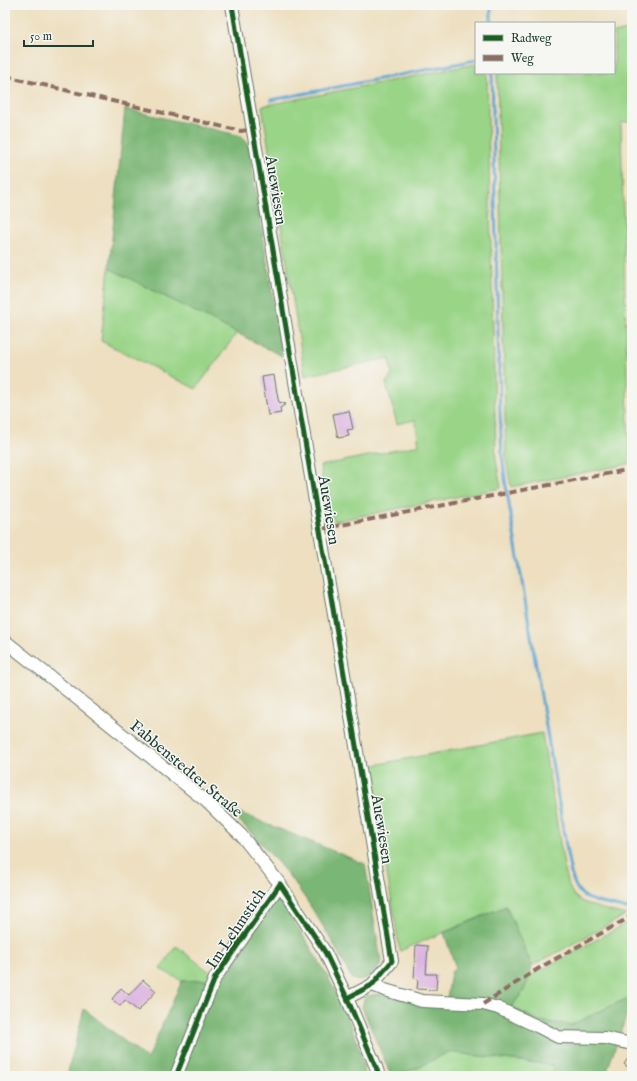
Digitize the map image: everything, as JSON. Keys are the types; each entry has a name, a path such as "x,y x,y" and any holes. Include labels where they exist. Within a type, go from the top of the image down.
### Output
{"street":[{"name":"Auewiesen","path":"232,5 392,961 372,985 348,998"},
{"name":"Fabbenstedter Straße","path":"5,641 206,801 241,835 280,884 325,952 348,998 379,1076"},
{"name":"Im Lehmstich","path":"176,1076 216,978 280,884"},
{"path":"372,985 422,1001 483,1004 498,1008 558,1037 605,1038 632,1044"}],"green space":[{"path":"632,29 632,121 621,123 629,464 511,487 506,459 497,74 615,74 615,33"},
{"path":"475,64 475,74 487,74 496,459 501,488 336,521 328,516 320,466 419,445 415,420 397,424 386,383 392,374 389,358 305,376 262,106"},
{"path":"125,109 242,136 248,143 282,356 109,268"},
{"path":"109,268 237,333 196,389 101,341"},
{"path":"542,733 566,878 570,889 582,902 626,915 532,966 506,906 400,951 369,766"},
{"path":"226,807 365,864 381,962 373,974 359,981 352,979 326,931 297,886 268,851"},
{"path":"279,900 315,954 336,992 360,1052 365,1076 67,1076 84,1009 147,1059 182,981 223,979 273,902"},
{"path":"506,906 532,966 530,976 523,992 511,1007 539,1021 571,1025 632,996 632,1000 608,1068 608,1076 554,1076 552,1065 448,1052 418,1068 395,1075 389,1071 362,1007 365,996 380,994 446,1005 451,972 456,968 444,933"},
{"path":"632,920 632,996 571,1025 539,1021 510,1007 523,992 530,976"},
{"path":"176,946 211,973 209,980 182,981 160,969"},
{"path":"448,1052 552,1065 554,1076 395,1075 418,1068"}],"building":[{"path":"274,375 279,402 286,404 280,408 281,413 268,415 262,377"},
{"path":"349,411 353,429 347,430 349,436 338,438 333,414"},
{"path":"416,945 428,946 426,974 437,974 436,990 417,989 418,979 414,978"},
{"path":"143,980 156,991 138,1011 125,1000 120,1006 112,999 121,988 129,995"},
{"path":"632,1053 632,1070 624,1064"}],"waterway":[{"path":"491,5 491,22"},
{"path":"271,100 475,60"},
{"path":"492,74 502,455 569,864 572,877 580,893 593,900 626,909 632,906"}],"marked path":[{"path":"5,76 241,131 254,129"},
{"path":"320,529 632,469"},
{"path":"483,1004 541,967 632,916"}],"cycle path":[{"path":"232,5 392,961 372,985 347,998"},
{"path":"176,1076 215,978 280,884 325,952 347,998 379,1076"}]}
